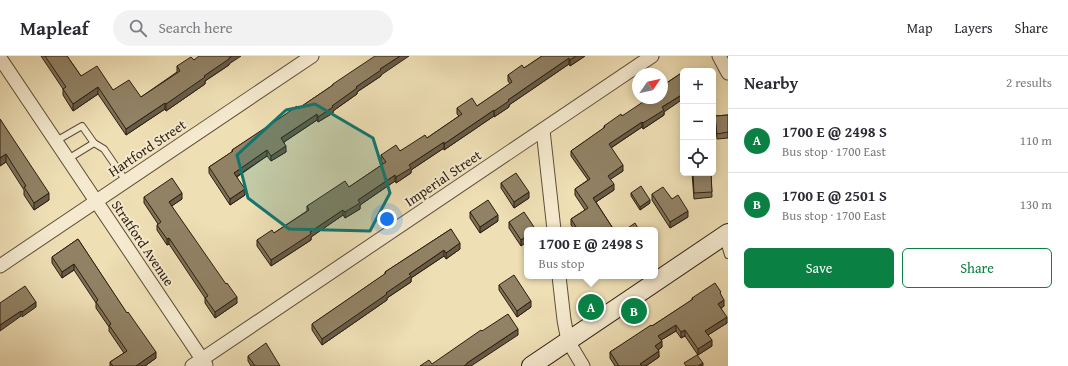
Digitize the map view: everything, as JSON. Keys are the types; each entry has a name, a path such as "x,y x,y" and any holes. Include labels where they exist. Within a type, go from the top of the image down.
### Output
{"street":[{"name":"Hartford Street","path":"0,266 312,56"},
{"name":"Imperial Street","path":"200,364 652,56"},
{"path":"719,56 728,73"},
{"name":"Stratford Avenue","path":"0,58 96,201 200,364"},
{"path":"543,130 554,227"},
{"path":"531,366 725,235"},
{"path":"559,279 568,341 582,366"}],"lane":[{"path":"56,141 82,126 94,144 104,149 126,181"},
{"path":"68,159 94,144"},
{"path":"725,235 728,255"}],"highlighted area":[{"path":"315,104 373,138 390,193 370,231 289,229 248,198 237,155 286,110"}],"building":[{"path":"45,56 67,56 81,76 97,66 113,90 129,80 141,97 180,71 177,66 191,57 194,60 199,56 232,56 166,104 165,103 126,129 98,87 73,104 63,89 66,87"},
{"path":"375,56 400,56 356,87 357,88 332,106 333,107 318,117 317,114 281,138 286,146 271,156 267,150 234,173 245,189 230,199 209,167 297,106 299,108"},
{"path":"542,56 576,56 570,60 569,58 508,100 509,101 409,165 411,168 396,177 395,175 358,200 360,203 345,212 343,210 310,232 311,234 271,260 257,240 272,230 274,233 309,210 307,206 345,181 349,187 386,162 381,155 396,145 400,151 425,135 427,138 462,114 457,108 472,98 477,106 512,82 508,75 522,65 524,68"},
{"path":"680,74 680,96 668,103 668,82"},
{"path":"640,104 667,104 662,107 664,110 643,123 642,122 609,144 623,165 608,176 614,184 593,198 612,227 576,227 571,219 588,208 575,189 590,179 571,151 621,114 622,116"},
{"path":"728,115 728,132 717,134 716,116"},
{"path":"0,119 49,193 34,203 24,187 26,186 6,154 0,158"},
{"path":"516,173 529,192 514,202 501,183"},
{"path":"693,176 711,176 712,192 694,193"},
{"path":"172,178 182,193 169,202 226,284 227,283 237,297 215,312 205,298 208,296 169,238 167,239 157,225 161,222 144,197"},
{"path":"641,186 650,200 640,207 631,193"},
{"path":"663,187 672,199 678,195 688,211 670,222 652,194"},
{"path":"488,200 498,215 480,227 470,212"},
{"path":"524,212 534,227 524,227 524,238 521,240 509,222"},
{"path":"635,223 637,227 629,227"},
{"path":"451,229 460,243 446,253 444,250 409,274 411,276 386,293 387,294 322,339 312,324 386,273 385,272"},
{"path":"78,239 127,313 128,312 156,352 136,366 113,366 110,362 127,351 109,325 111,324 96,302 98,300 74,264 62,272 52,257"},
{"path":"514,275 531,301 517,311 499,285"},
{"path":"715,283 724,300 718,304 727,317 705,331 712,340 698,349 685,330 681,332 676,325 658,336 662,341 655,346 659,351 640,364 642,366 619,366 610,352 651,325 652,326"},
{"path":"25,286 36,302 0,325 0,303"},
{"path":"508,314 518,329 464,366 420,366 429,360 432,364 481,330 482,331"},
{"path":"266,343 280,366 255,366 248,356"},
{"path":"697,355 703,363 698,366 686,366 684,363"}],"place":[{"name":"1700 E @ 2498 S","path":"591,307"},
{"name":"1700 E @ 2501 S","path":"634,311"}]}
